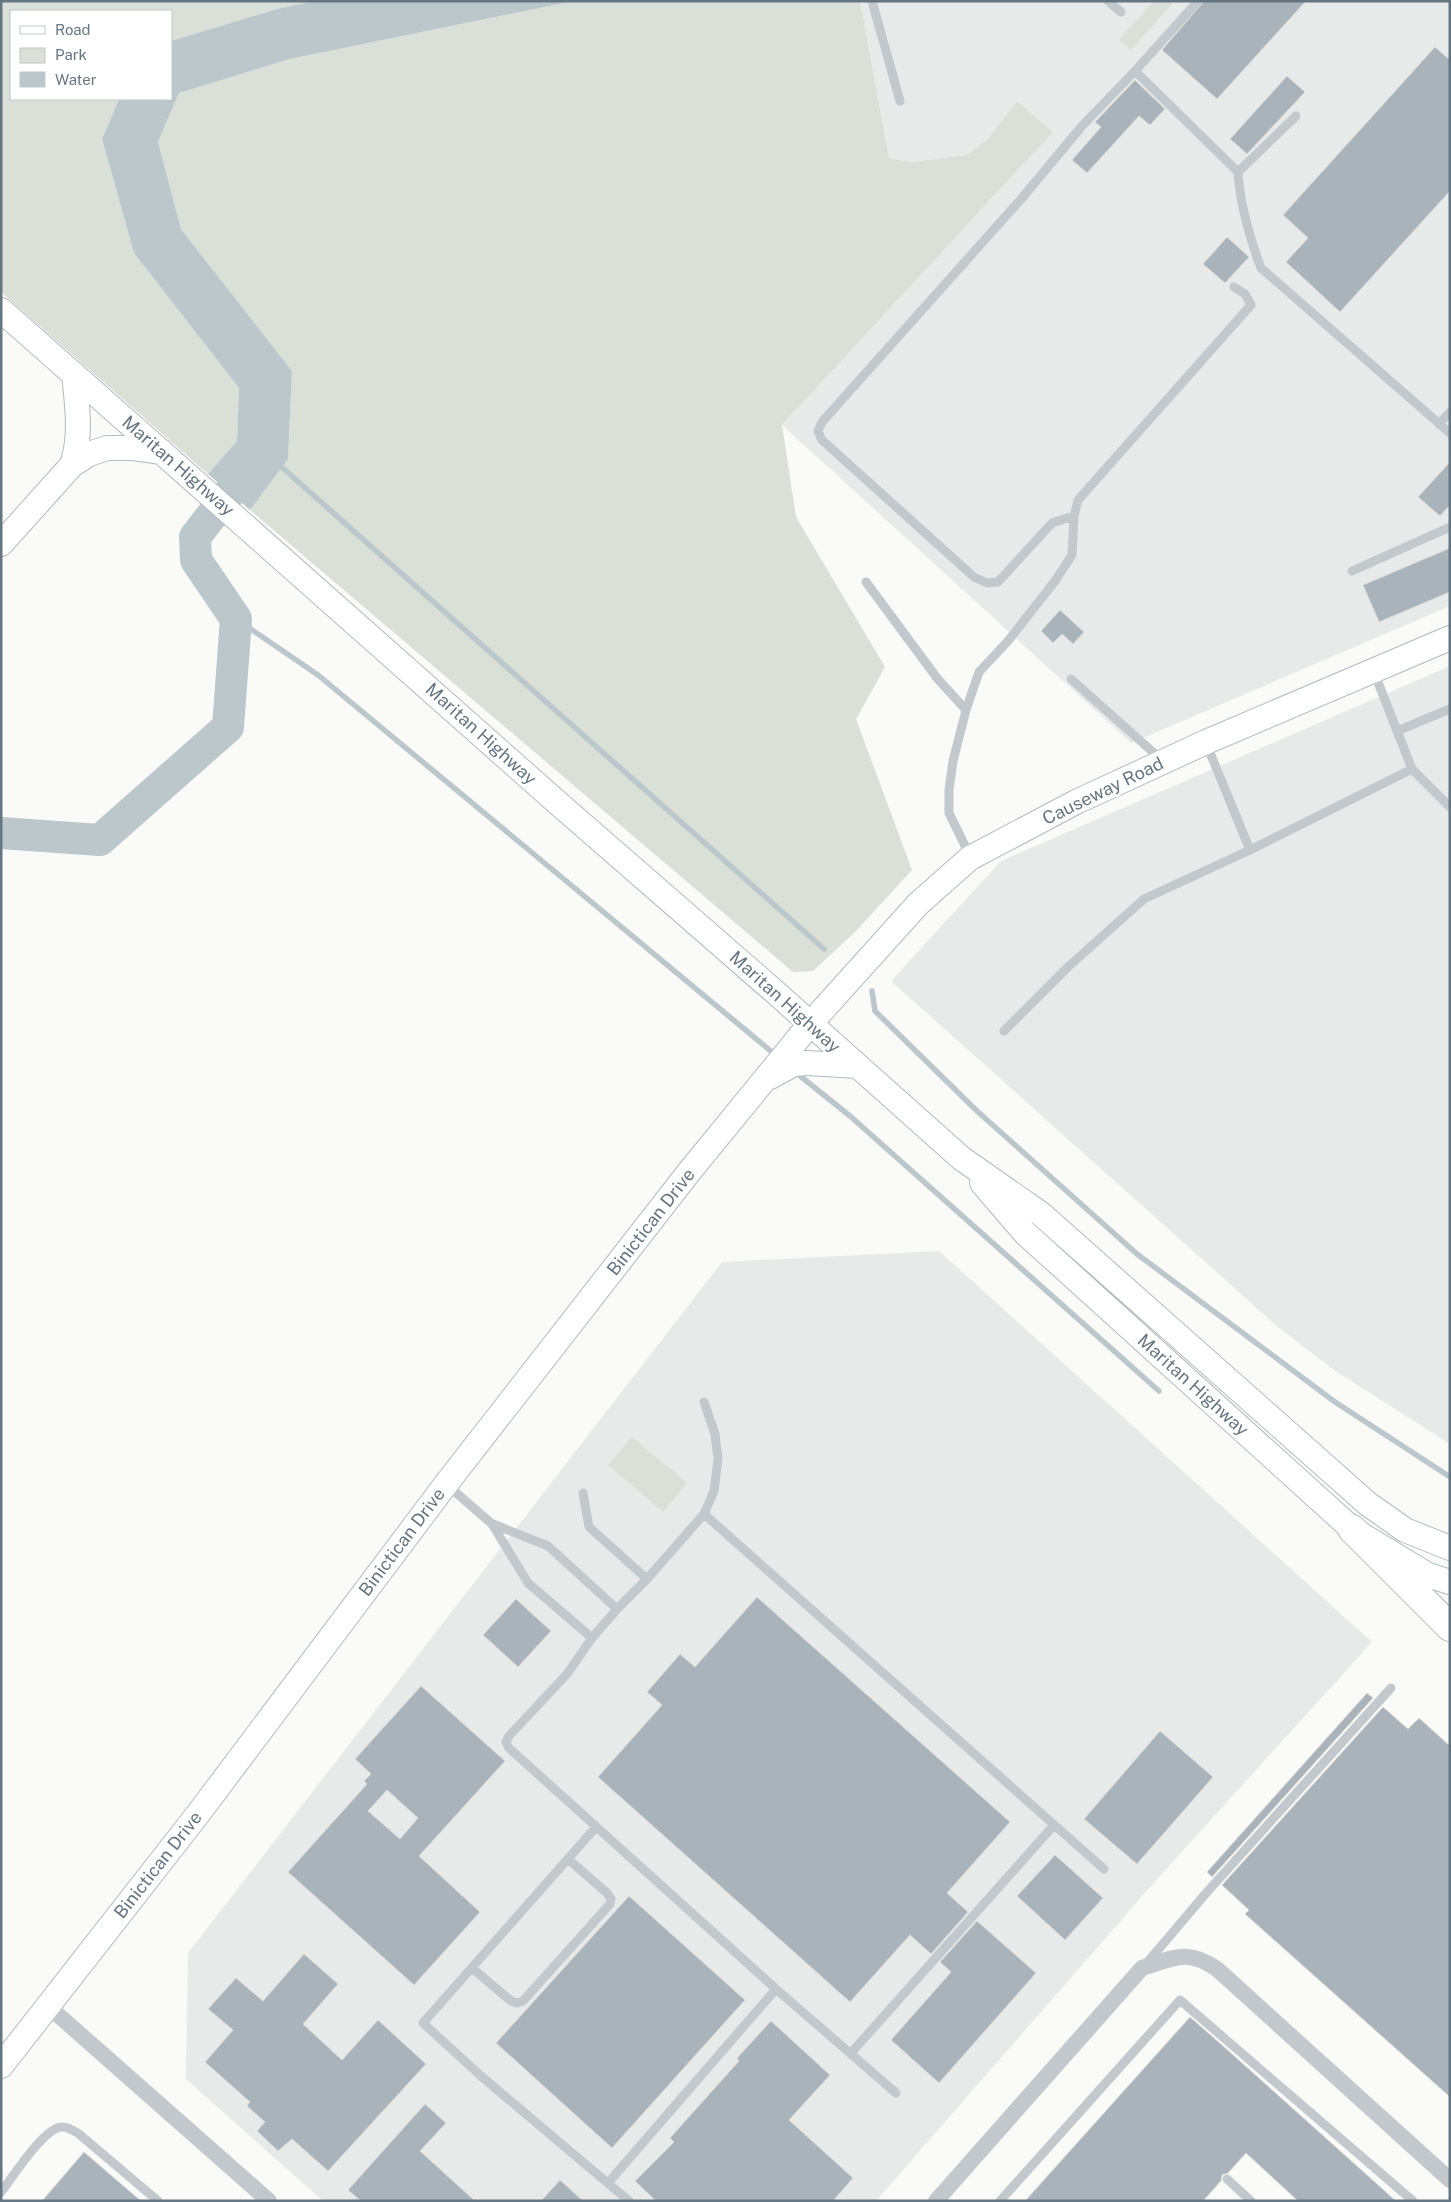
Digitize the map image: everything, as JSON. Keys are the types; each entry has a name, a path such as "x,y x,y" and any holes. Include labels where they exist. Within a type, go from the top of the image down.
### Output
{"highway":[{"path":"1352,1529 1450,1627"}],"main road":[{"name":"Maritan Highway","path":"1,310 961,1158 1041,1214 1368,1504 1405,1530 1450,1548"},
{"path":"72,465 77,445 78,416 74,374"},
{"path":"1,544 72,465 89,454 107,448 133,448 162,452"},
{"name":"Causeway Road","path":"810,1024 918,904 970,858 1076,802 1163,761 1450,638"},
{"name":"Binictican Drive","path":"1,2066 198,1814 446,1484 689,1172 810,1024"},
{"path":"764,1080 794,1064 807,1062 858,1066"},
{"name":"Maritan Highway","path":"961,1158 1025,1233 1352,1529 1428,1575 1450,1582"}],"street":[{"path":"936,2201 1142,1968 1181,1956 1195,1956 1217,1969 1450,2180"},
{"path":"48,2006 269,2201"}],"lane":[{"path":"872,1 900,101"},
{"path":"1108,1 1121,12"},
{"path":"1074,516 1052,524 998,582 987,583 974,577 822,440 818,431 822,422 1022,198 1082,126 1198,1"},
{"path":"1135,71 1238,172 1239,195 1250,238 1261,268 1450,433"},
{"path":"1238,172 1296,116"},
{"path":"970,858 949,813 949,790 953,761 966,710 979,672 1008,641 1056,581 1072,555 1074,516 1078,500 1251,305 1245,294 1234,287"},
{"path":"1439,424 1450,412"},
{"path":"1352,571 1450,527"},
{"path":"866,582 937,678 966,710"},
{"path":"1373,670 1412,769 1450,807"},
{"path":"1071,679 1163,761"},
{"path":"1397,731 1450,708"},
{"path":"1206,742 1250,850"},
{"path":"1004,1031 1069,966 1144,900 1250,850 1412,769"},
{"path":"704,1402 715,1434 718,1459 714,1491 704,1514 647,1579 617,1609 592,1638 567,1674 509,1736 506,1742 508,1748 776,1989 896,2093"},
{"path":"446,1484 492,1524 528,1583 592,1638"},
{"path":"583,1493 589,1527 647,1579"},
{"path":"704,1514 1104,1869"},
{"path":"492,1524 548,1546 617,1609"},
{"path":"1142,1968 1207,1892 1391,1688"},
{"path":"851,2053 1054,1825"},
{"path":"596,1827 423,2023 481,2076 629,2201"},
{"path":"472,1968 511,2001 517,2003 523,2000 610,1904 611,1899 607,1893 568,1859"},
{"path":"608,2183 776,1989"},
{"path":"1000,2201 1180,2000 1413,2201"},
{"path":"1,2192 4,2182 43,2138 52,2130 62,2127 70,2128 79,2134 158,2201"},
{"path":"1227,2179 1251,2201"}],"shaded area":[{"path":"860,1 1154,1 1120,40 1131,50 1175,1 1450,1 1450,606 1131,743 782,425 1053,132 1017,101 988,139 967,155 912,162 889,158"},
{"path":"1450,666 1450,1444 1334,1370 1278,1327 891,981 1001,861"},
{"path":"939,1251 1372,1642 1158,1878 876,2201 323,2201 186,2079 188,1953 722,1262"}],"green space":[{"path":"1,1 314,1 277,9 172,41 172,10 10,10 10,100 119,100 102,139 134,253 239,388 237,441 208,474 1,292"},
{"path":"574,1 860,1 889,158 912,162 967,155 988,139 1017,101 1053,132 782,425 796,517 885,667 856,719 912,870 855,932 813,971 793,972 250,510 288,459 292,371 181,229 158,142 179,93 290,59"},
{"path":"1154,1 1175,1 1131,50 1119,40"},
{"path":"632,1437 687,1483 663,1512 608,1465"}],"water":[{"path":"314,1 574,1 290,59 179,93 158,142 181,229 292,371 288,459 250,510 208,474 237,441 239,388 134,253 102,139 119,100 172,100 172,41 277,9"}],"building":[{"path":"1204,1 1306,1 1217,99 1162,50"},
{"path":"1435,47 1450,60 1450,191 1340,312 1286,262 1308,238 1283,215"},
{"path":"1287,76 1305,92 1247,154 1230,139"},
{"path":"1135,80 1165,109 1150,125 1139,116 1087,173 1072,160 1101,127 1095,122"},
{"path":"1227,237 1249,257 1225,283 1203,264"},
{"path":"1450,462 1450,505 1440,516 1418,497"},
{"path":"1450,548 1450,592 1379,622 1363,585"},
{"path":"1060,610 1084,632 1073,644 1062,634 1053,643 1041,631"},
{"path":"757,1597 1010,1822 947,1893 968,1912 931,1954 910,1935 850,2002 598,1777 662,1705 647,1692 680,1654 695,1667"},
{"path":"516,1599 551,1631 518,1667 483,1635"},
{"path":"421,1686 505,1761 419,1856 480,1912 414,1985 288,1872 367,1784 364,1781 371,1774 355,1759","holes":["387,1790 418,1818 400,1839 368,1811"]},
{"path":"1367,1693 1373,1698 1212,1877 1207,1872"},
{"path":"1383,1707 1408,1729 1419,1718 1450,1746 1450,2097 1245,1914 1249,1910 1222,1885"},
{"path":"1160,1731 1213,1777 1137,1864 1084,1819"},
{"path":"1055,1855 1103,1898 1065,1940 1017,1896"},
{"path":"629,1896 745,2000 612,2148 496,2043"},
{"path":"977,1921 1036,1973 939,2083 891,2040 951,1972 940,1962"},
{"path":"304,1954 338,1984 303,2024 342,2060 378,2020 426,2064 328,2171 292,2139 278,2151 257,2131 265,2122 247,2106 250,2102 205,2062 233,2030 208,2009 236,1978 263,2001"},
{"path":"1190,2017 1396,2201 1298,2201 1246,2153 1228,2173 1222,2175 1221,2181 1203,2201 1025,2201"},
{"path":"771,2021 830,2075 789,2120 853,2178 833,2201 656,2201 635,2181 674,2142 670,2138 739,2061 737,2058"},
{"path":"425,2104 446,2123 420,2151 475,2201 361,2201 348,2190"},
{"path":"84,2152 141,2201 42,2201"},
{"path":"560,2180 583,2201 541,2201"}],"waterway":[{"path":"1,833 100,840 228,727 236,619 196,560 195,537 257,457"},
{"path":"276,462 824,949"},
{"path":"236,619 318,675 778,1057"},
{"path":"872,991 875,1011 977,1111 1137,1254 1335,1402 1450,1477"},
{"path":"794,1071 850,1116 1159,1391"}]}
